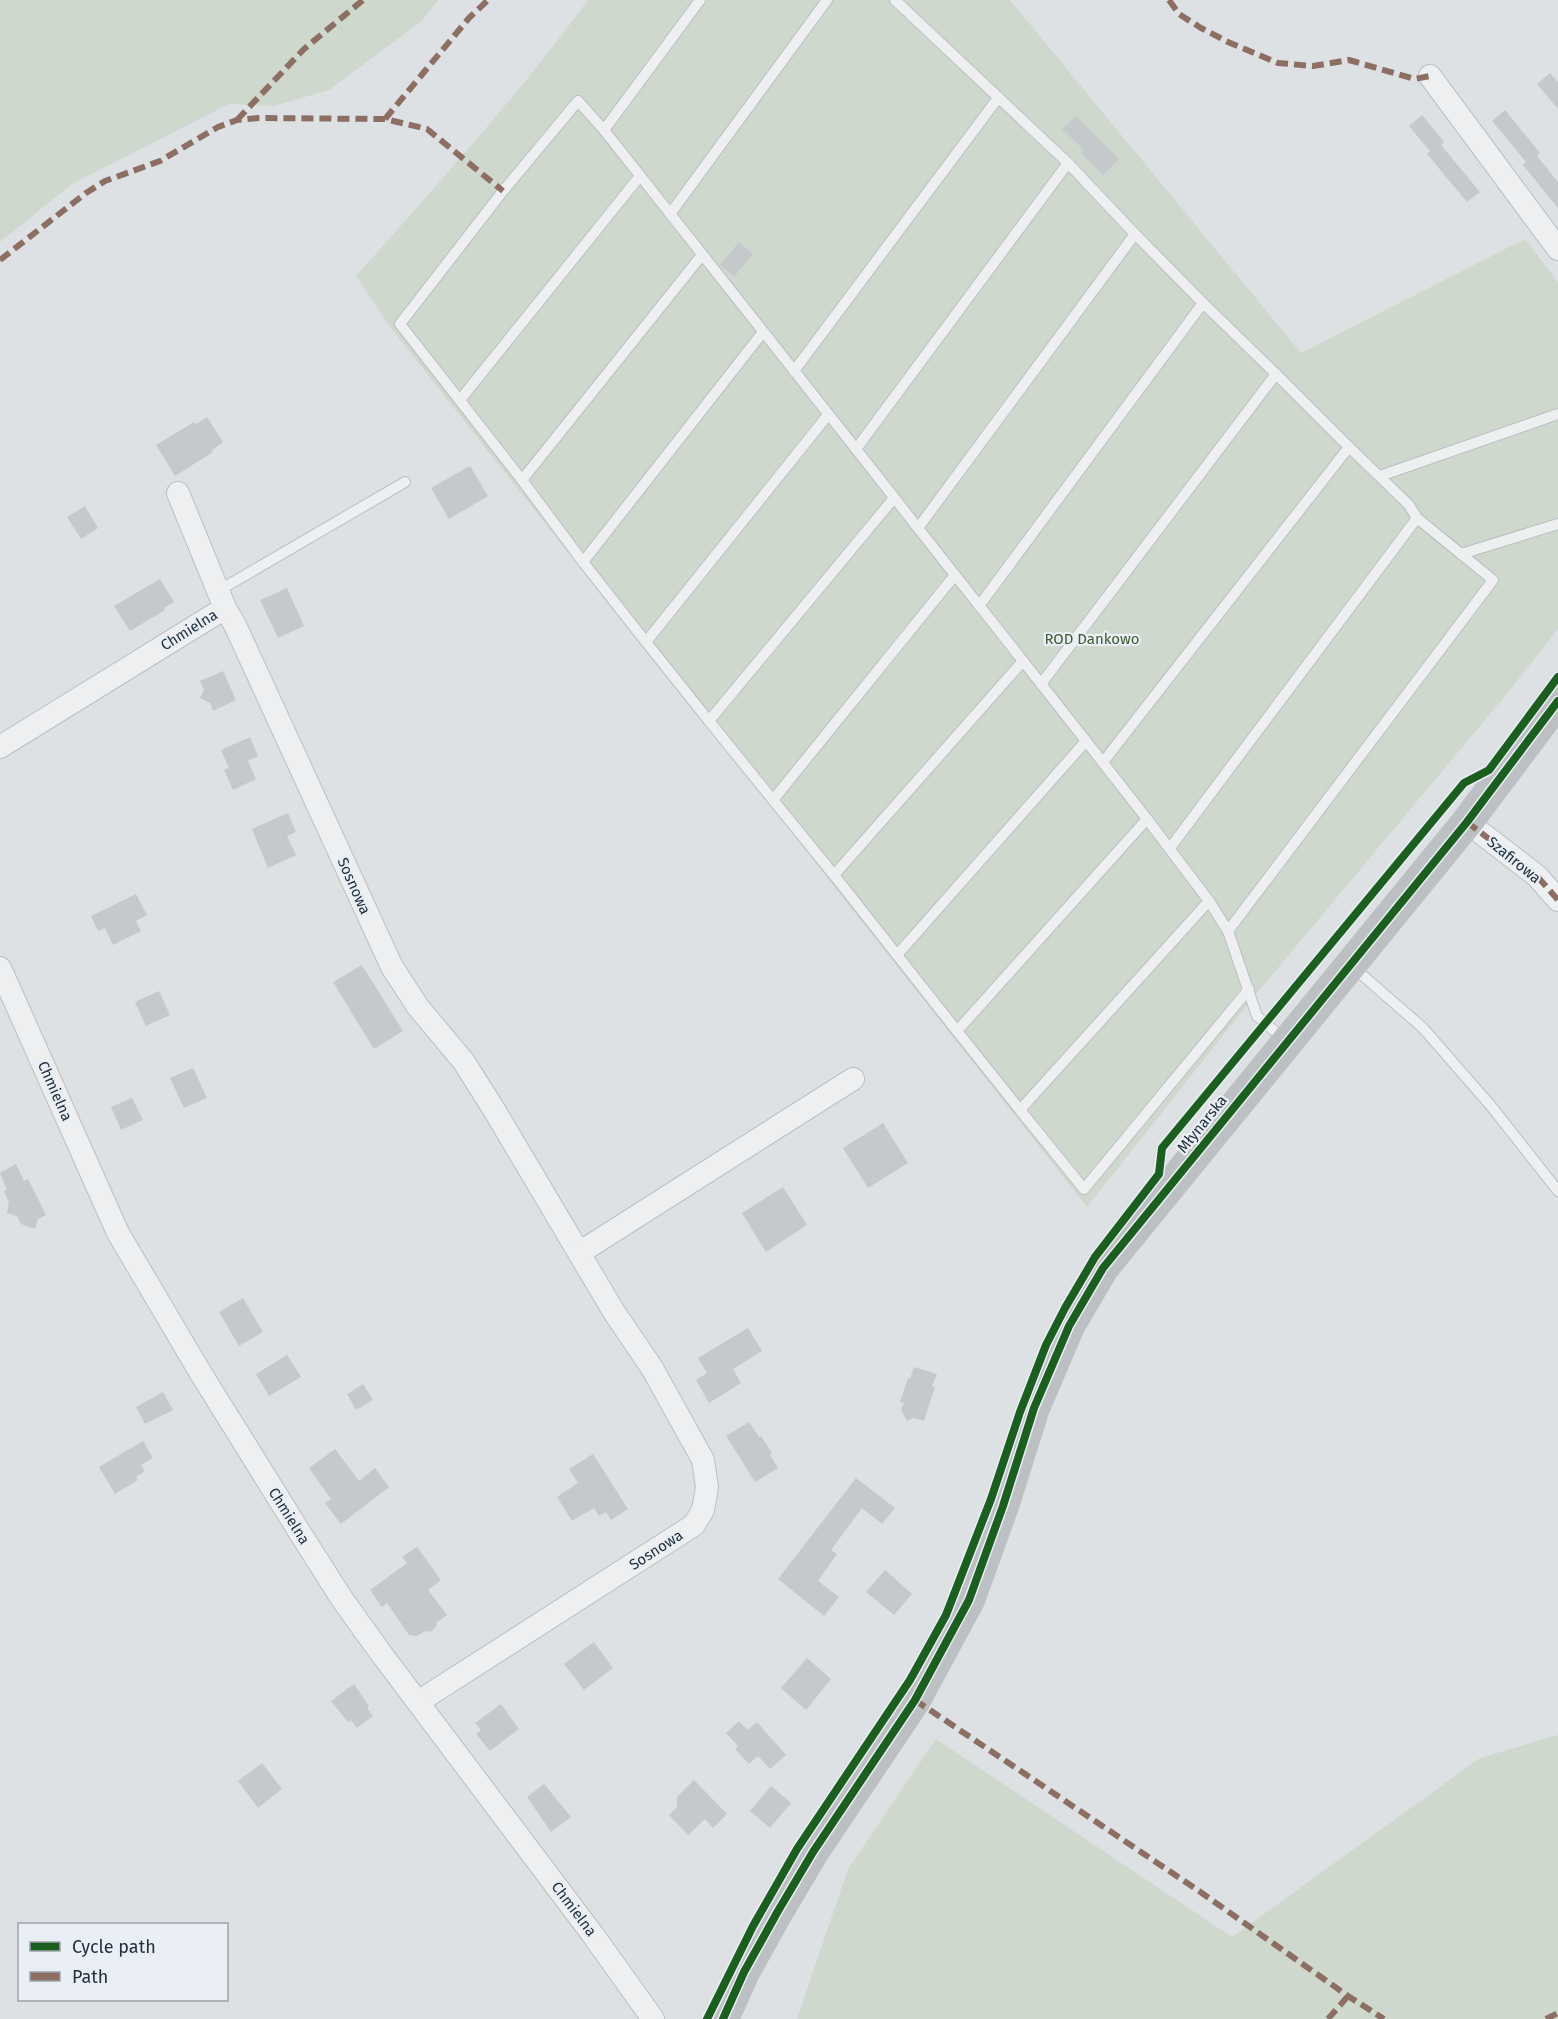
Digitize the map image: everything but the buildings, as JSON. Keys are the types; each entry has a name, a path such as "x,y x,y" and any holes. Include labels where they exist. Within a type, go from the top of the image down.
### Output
{"street":[{"path":"1430,76 1558,249"},
{"name":"Sosnowa","path":"178,493 222,599 392,968 418,1007 464,1062 614,1312 652,1368 703,1460 707,1487 703,1510 694,1525 418,1702"},
{"name":"Chmielna","path":"0,747 222,599"},
{"name":"Młynarska","path":"723,2019 744,1972 778,1911 813,1852 915,1700 969,1600 1003,1506 1034,1408 1069,1326 1103,1268 1467,822 1558,701"},
{"name":"Szafirowa","path":"1467,822 1538,876 1558,900"},
{"name":"Chmielna","path":"0,968 123,1243 200,1372 322,1568 380,1652 593,1935 653,2019"},
{"path":"579,1253 853,1079"}],"lane":[{"path":"604,130 700,0"},
{"path":"670,214 827,0"},
{"path":"895,0 1068,163 1203,303 1409,505 1417,518 1493,580 1228,931"},
{"path":"794,371 998,98"},
{"path":"1249,989 1084,1189 646,642 400,324 503,191 578,101 604,130 1170,848 1228,931 1249,989 1257,1016 1286,1041"},
{"path":"856,449 1068,163"},
{"path":"460,400 640,176"},
{"path":"918,528 1135,234"},
{"path":"522,480 702,255"},
{"path":"979,606 1203,303"},
{"path":"583,562 763,332"},
{"path":"1041,684 1276,374"},
{"path":"1380,476 1558,414"},
{"path":"646,642 828,415"},
{"path":"1103,762 1349,447"},
{"path":"222,599 405,482"},
{"path":"709,721 894,498"},
{"path":"1170,848 1417,518"},
{"path":"1461,554 1558,524"},
{"path":"773,800 955,575"},
{"path":"834,875 1023,661"},
{"path":"897,955 1086,741"},
{"path":"957,1031 1147,819"},
{"path":"1020,1110 1209,901"},
{"path":"1350,964 1423,1028 1491,1106 1558,1191"}],"green space":[{"path":"0,0 438,0 422,21 329,90 274,106 229,104 72,184 0,242"},
{"name":"ROD Dankowo","path":"588,0 1010,0 1301,353 1525,239 1558,282 1558,629 1505,696 1252,999 1087,1207 391,328 356,276 504,106"},
{"path":"1558,1735 1558,2019 797,2019 848,1869 936,1739 1232,1937 1480,1758"}],"marked path":[{"path":"237,120 304,49 363,0"},
{"path":"385,119 469,18 488,0"},
{"path":"1169,0 1179,14 1201,28 1278,63 1313,66 1349,60 1415,79 1430,76"},
{"path":"0,260 86,193 105,181 160,161 218,127 237,120 258,118 385,119 427,129 503,191"},
{"path":"1467,822 1537,876 1558,900"},
{"path":"915,1700 1384,2019"},
{"path":"1328,2019 1348,1996"},
{"path":"1546,2019 1558,2013"}],"cycle path":[{"path":"707,2019 753,1926 797,1849 910,1680 946,1615 991,1499 1020,1412 1046,1345 1095,1257 1159,1174 1162,1148 1464,783 1489,770 1558,677"},
{"path":"723,2019 744,1972 778,1911 813,1852 915,1700 969,1600 1003,1506 1034,1408 1069,1326 1103,1268 1467,822 1558,701"}]}
